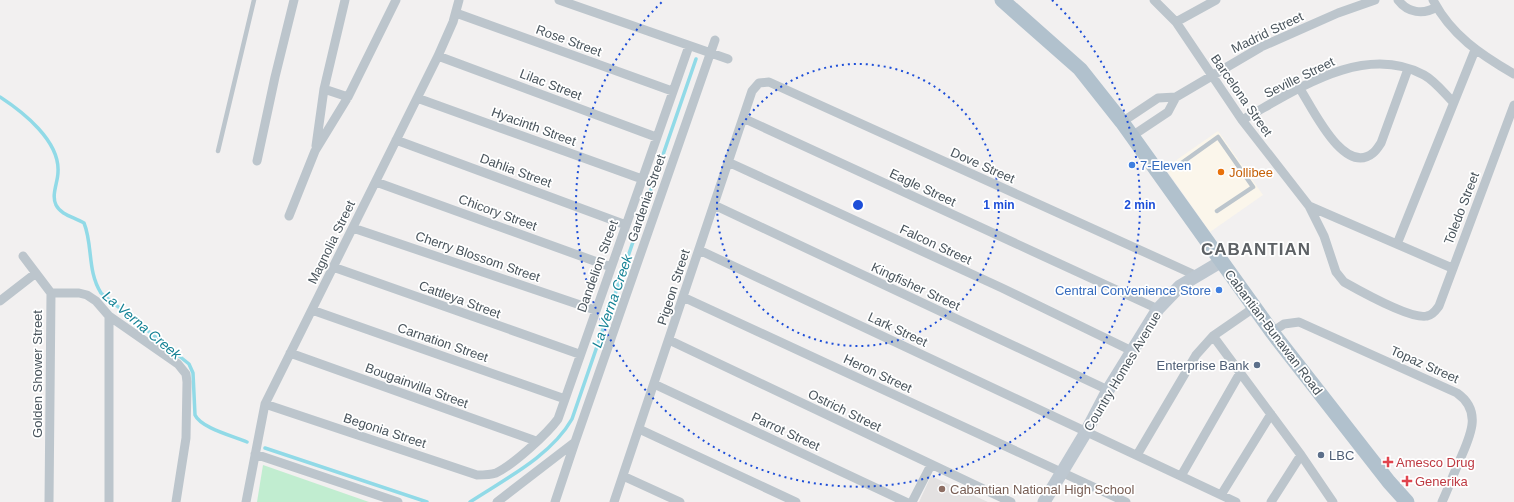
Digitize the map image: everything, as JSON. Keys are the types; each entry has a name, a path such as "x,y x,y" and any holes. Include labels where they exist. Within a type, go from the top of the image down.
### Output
{"main road":[{"name":"Cabantian-Bunawan Road","path":"1002,0 1080,69 1122,122 1272,332 1389,482 1407,502"},
{"name":"Country Homes Avenue","path":"1044,502 1086,432 1108,390 1158,309 1168,297 1195,275 1222,262"}],"street":[{"path":"257,162 294,0"},
{"path":"315,151 324,89 345,0"},
{"path":"289,216 315,151 348,97 396,0"},
{"name":"Magnolia Street","path":"246,502 265,404 438,56 456,14 459,0"},
{"path":"559,0 728,60"},
{"name":"Barcelona Street","path":"1154,0 1176,22 1242,120 1309,206 1324,236 1336,272 1344,282 1398,309 1414,314 1428,316"},
{"path":"1176,22 1216,0"},
{"name":"Madrid Street","path":"1122,122 1158,98 1176,97 1261,47 1338,13 1375,0"},
{"path":"1398,0 1406,8 1418,12 1431,10 1435,3 1458,34 1475,50 1514,74"},
{"name":"Rose Street","path":"456,14 672,91"},
{"name":"Gardenia Street","path":"555,502 715,40"},
{"name":"Dandelion Street","path":"497,472 550,429 558,418 579,354 689,46"},
{"path":"1398,244 1453,102 1475,50"},
{"name":"Lilac Street","path":"438,56 656,137"},
{"name":"Seville Street","path":"1242,120 1332,73 1353,66 1380,64 1408,69 1424,76 1453,102"},
{"path":"1300,89 1336,145 1349,155 1357,158 1374,153 1381,143 1408,69"},
{"name":"Dove Street","path":"759,83 769,82 1195,275"},
{"name":"Pigeon Street","path":"614,502 752,91 759,83"},
{"path":"324,89 348,97"},
{"name":"Madrid Street","path":"1132,136 1168,112 1176,97"},
{"name":"Hyacinth Street","path":"417,98 642,179"},
{"name":"Toledo Street","path":"1428,316 1434,313 1439,306 1514,105"},
{"name":"Eagle Street","path":"743,118 1158,309"},
{"name":"Dahlia Street","path":"396,140 626,225"},
{"name":"Falcon Street","path":"728,162 1002,288 1132,351"},
{"name":"Chicory Street","path":"376,182 611,267"},
{"name":"Kingfisher Street","path":"714,205 1108,390"},
{"path":"1309,206 1452,268"},
{"name":"Cherry Blossom Street","path":"353,228 595,310"},
{"name":"Lark Street","path":"699,250 1236,502"},
{"name":"Golden Shower Street","path":"23,256 50,293 49,502"},
{"name":"Cattleya Street","path":"333,267 579,354"},
{"path":"0,301 36,273"},
{"path":"50,293 79,293 87,295 96,301 109,316 178,364 186,374 186,438 176,502"},
{"name":"Heron Street","path":"683,297 1126,502"},
{"path":"1137,456 1188,366 1203,346 1213,336 1255,307"},
{"name":"Carnation Street","path":"312,310 565,399"},
{"path":"109,316 109,502"},
{"name":"Topaz Street","path":"1272,332 1284,324 1299,322 1458,393 1464,398 1471,410 1472,429 1442,502"},
{"path":"1213,336 1301,455 1333,502"},
{"name":"Ostrich Street","path":"669,340 1011,502"},
{"name":"Bougainvilla Street","path":"290,353 536,441"},
{"path":"1181,476 1240,373"},
{"name":"Parrot Street","path":"654,384 906,502"},
{"name":"Begonia Street","path":"265,404 477,475 488,475 497,472"},
{"path":"1221,495 1271,414"},
{"path":"639,430 796,502"},
{"path":"497,502 575,442"},
{"path":"255,454 392,501"},
{"path":"1271,502 1301,455"},
{"path":"912,502 931,465"},
{"path":"623,476 680,502"}],"lane":[{"path":"218,151 254,0"},
{"path":"1183,162 1218,137 1253,187 1217,211"}],"shaded area":[{"path":"1218,131 1263,195 1210,232 1165,168"},
{"name":"Cabantian National High School","path":"931,476 988,502 919,502"}],"green space":[{"path":"263,465 369,502 257,502"}],"waterway":[{"name":"La Verna Creek","path":"470,502 526,466 540,455 563,432 572,419 696,59"},
{"name":"La Verna Creek","path":"0,97 29,119 47,139 53,149 57,160 58,172 54,193 56,205 68,216 84,223 87,231 94,276 101,293 189,364 193,373 195,415 198,420 210,428 247,442"},
{"name":"La Verna Creek","path":"265,448 427,502"}],"place":[{"name":"7-Eleven","path":"1132,165"},
{"name":"Jollibee","path":"1221,172"},
{"name":"Central Convenience Store","path":"1219,290"},
{"name":"Enterprise Bank","path":"1257,365"},
{"name":"LBC","path":"1321,455"},
{"name":"Amesco Drug","path":"1388,462"},
{"name":"Generika","path":"1407,481"},
{"name":"Cabantian National High School","path":"942,489"}],"district":[{"name":"CABANTIAN","path":"1256,249"}]}
